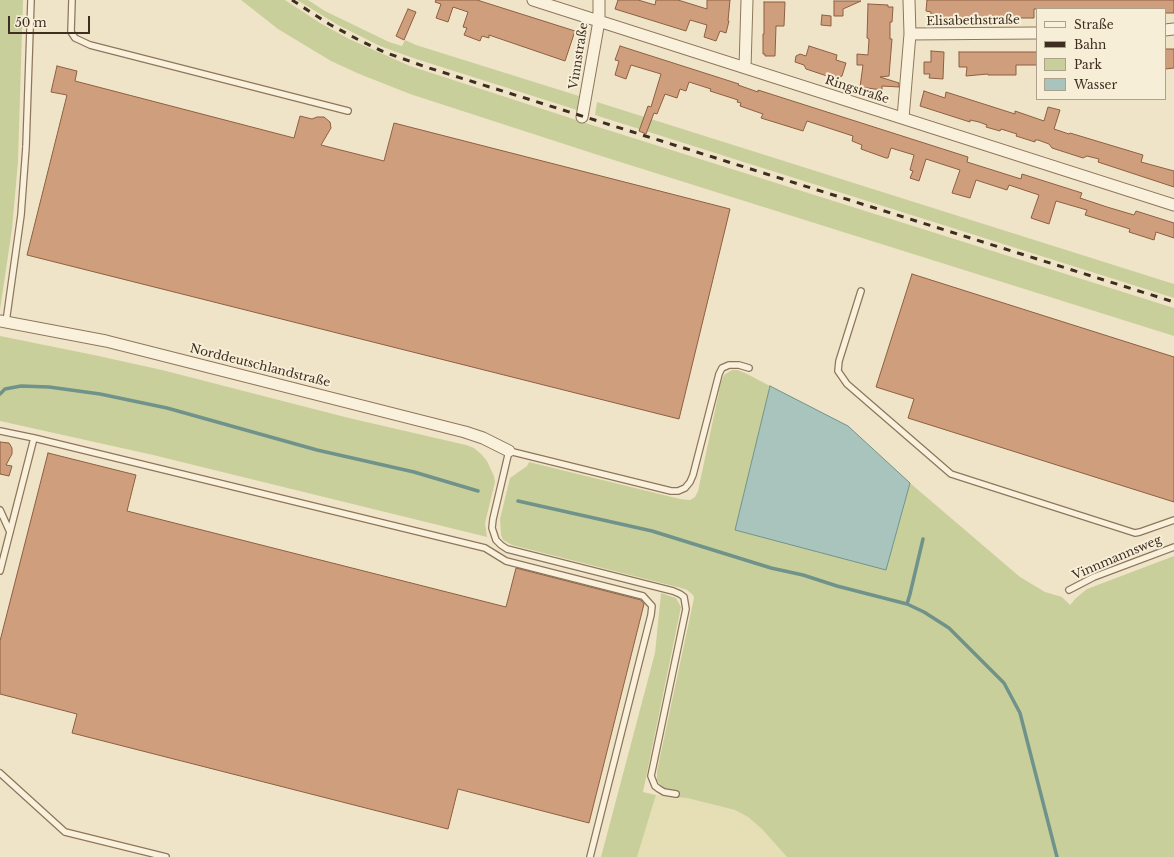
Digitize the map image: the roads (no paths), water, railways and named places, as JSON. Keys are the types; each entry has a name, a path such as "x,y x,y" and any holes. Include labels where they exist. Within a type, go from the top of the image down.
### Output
{"street":[{"name":"Ringstraße","path":"533,0 1174,205"},
{"name":"Vinnstraße","path":"582,117 599,21 599,0"},
{"path":"745,68 747,0"},
{"path":"904,118 910,34 909,0"},
{"name":"Elisabethstraße","path":"910,34 1036,33"},
{"name":"Norddeutschlandstraße","path":"3,322 106,341 465,432 483,438 509,450"}],"lane":[{"path":"3,322 21,215 26,147 31,0"},
{"path":"72,0 71,32 75,38 90,45 348,111"},
{"path":"861,291 839,361 838,371 847,384 951,474 1135,533 1174,520"},
{"path":"676,794 664,792 659,789 655,786 651,776 686,609 684,598 680,594 673,591 508,549 496,540 492,528 509,450 671,492 685,488 693,475 719,374 722,368 729,365 739,365 749,368"},
{"path":"0,431 484,548 506,561 643,596 652,606 651,616 590,857"},
{"path":"0,571 34,438"},
{"path":"0,510 10,532"},
{"name":"Vinnmannsweg","path":"1069,590 1094,577 1174,547"},
{"path":"0,772 65,832 166,857"}],"water":[{"path":"770,386 848,426 910,483 886,570 735,530"}],"waterway":[{"path":"0,394 5,389 21,386 49,387 100,394 167,408 317,450 414,472 478,491"},
{"path":"518,501 652,531 771,568 803,575 837,586 907,604 924,612 949,628 1004,683 1020,713 1057,857"},
{"path":"907,604 923,539"}],"railway":[{"path":"292,0 329,24 357,39 384,52 426,67 1174,302"}]}
